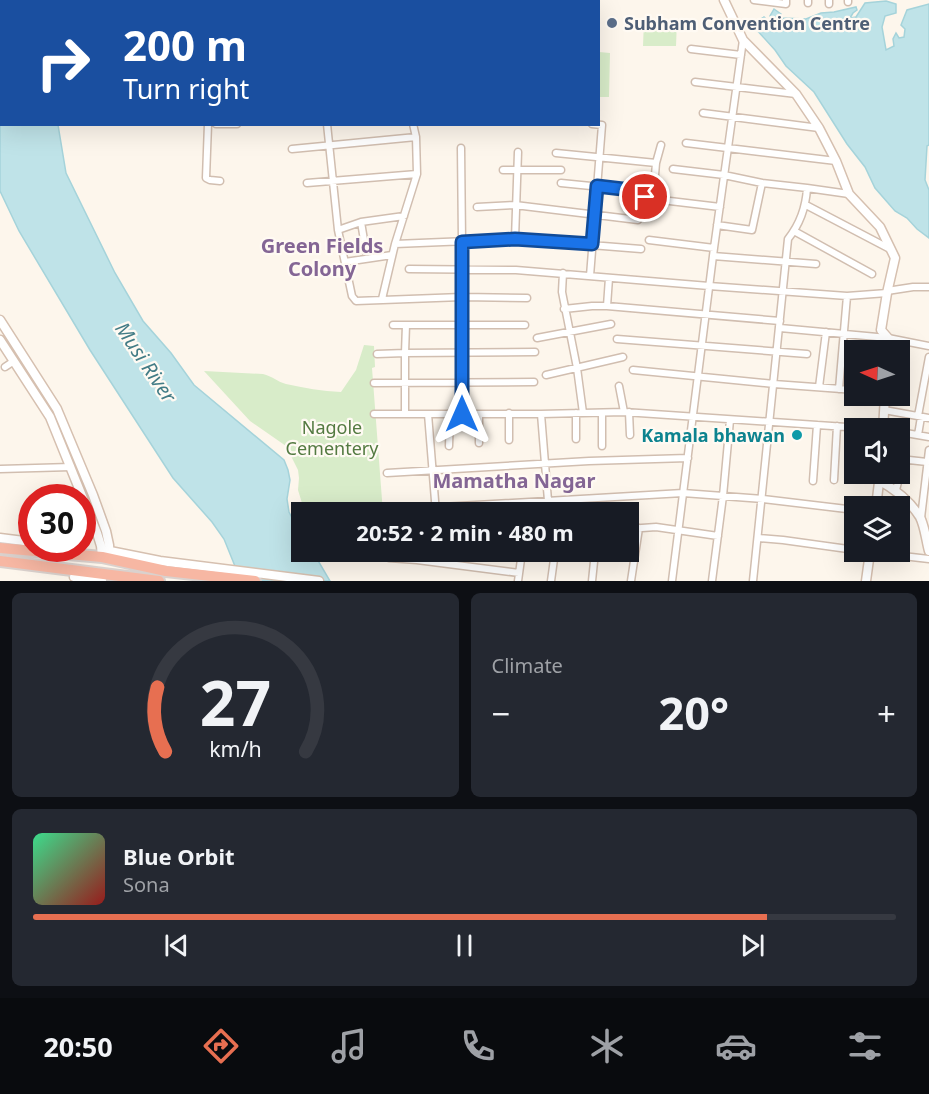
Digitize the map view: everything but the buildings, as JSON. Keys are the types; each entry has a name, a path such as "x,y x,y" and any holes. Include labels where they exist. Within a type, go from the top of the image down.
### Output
{"highway":[{"path":"0,548 103,555 166,571 216,573 255,581"},
{"path":"0,561 79,577 159,581"}],"street":[{"path":"724,0 742,40 796,94 819,128 836,161 849,194 880,226 895,258 881,330 888,338"},
{"path":"754,0 786,4 786,0"},
{"path":"672,581 742,40"},
{"path":"691,49 741,55"},
{"path":"695,82 796,94"},
{"path":"703,113 819,128"},
{"path":"590,276 600,156 602,125 600,125"},
{"path":"208,126 206,178 220,181"},
{"path":"327,126 338,230 352,296 356,301 462,297 526,298"},
{"path":"382,299 395,244 417,174 414,126"},
{"path":"292,149 416,136"},
{"path":"686,143 836,161"},
{"path":"653,199 656,163 661,145"},
{"path":"461,148 462,414"},
{"path":"515,239 518,153"},
{"path":"556,153 656,163"},
{"path":"673,169 849,194"},
{"path":"503,170 561,170"},
{"path":"307,183 417,174"},
{"path":"561,183 631,190 653,199 720,207"},
{"path":"717,225 752,230 762,183"},
{"path":"753,581 771,423 788,239 806,204 807,188"},
{"path":"806,204 891,250"},
{"path":"477,207 515,205 638,220"},
{"path":"338,230 361,222 404,216"},
{"path":"361,222 366,252"},
{"path":"794,231 872,274"},
{"path":"395,244 515,239 641,249"},
{"path":"648,240 714,248"},
{"path":"345,262 392,255"},
{"path":"713,256 816,264"},
{"path":"409,270 516,270 847,296 929,287"},
{"path":"563,273 564,309 577,368 580,413 576,439"},
{"path":"607,306 609,278"},
{"path":"839,389 847,296"},
{"path":"564,309 607,306 706,315 826,332 888,338 929,346"},
{"path":"0,320 57,409 106,531 103,555"},
{"path":"537,338 611,324"},
{"path":"393,325 525,325"},
{"path":"405,414 406,325"},
{"path":"819,387 826,332"},
{"path":"617,339 807,354"},
{"path":"0,340 46,409 97,533 103,555"},
{"path":"376,354 535,352"},
{"path":"546,375 623,357"},
{"path":"918,435 929,357"},
{"path":"5,367 14,361"},
{"path":"633,370 844,389"},
{"path":"374,383 534,382"},
{"path":"619,386 627,412 630,435"},
{"path":"884,406 884,418"},
{"path":"884,410 929,418"},
{"path":"374,414 627,412 844,427"},
{"path":"449,446 450,413"},
{"path":"509,413 509,440"},
{"path":"602,413 602,446"},
{"path":"428,414 434,502"},
{"path":"479,414 479,443"},
{"path":"541,414 548,500"},
{"path":"712,581 730,420"},
{"path":"813,481 817,425"},
{"path":"834,480 837,426"},
{"path":"910,434 929,437"},
{"path":"929,450 921,519 929,551"},
{"path":"387,473 590,460 688,458"},
{"path":"910,460 927,462"},
{"path":"0,469 71,467"},
{"path":"888,484 907,501 921,519"},
{"path":"896,490 898,484"},
{"path":"525,502 683,493 844,509"},
{"path":"639,528 656,527 718,536"},
{"path":"0,538 18,540"},
{"path":"758,538 844,548"},
{"path":"96,553 103,555"},
{"path":"910,557 929,559"},
{"path":"433,562 519,573"},
{"path":"518,581 521,562"},
{"path":"551,581 554,562"},
{"path":"592,581 594,562"},
{"path":"631,581 634,562"},
{"path":"866,581 868,562"},
{"path":"216,573 319,581"},
{"path":"79,577 102,581"}],"green space":[{"path":"644,20 677,21 676,46 643,46"},
{"path":"600,52 610,53 609,97 600,97"},
{"name":"Nagole Cementery","path":"364,345 374,346 375,367 372,368 382,502 302,502 298,490 298,470 286,446 250,421 204,371 263,374 286,384 341,392 356,370"}],"water":[{"path":"886,1 896,4 896,13 885,16 882,27 886,50 894,46 893,39 896,33 899,38 904,37 905,29 901,25 907,10 929,4 929,145 927,146 925,180 929,190 929,238 907,218 895,211 875,188 865,167 847,144 814,92 786,66 754,27 764,17 774,21 770,16 774,9 781,14 780,18 806,19 821,13 856,7 857,10 850,18 856,17 865,3"},
{"name":"Musi River","path":"0,126 58,126 66,173 115,273 143,321 171,353 194,385 284,460 290,480 287,499 291,516 291,562 319,562 330,581 241,581 224,539 173,478 90,350 19,231 0,191"}],"place":[{"name":"Subham Convention Centre","path":"612,23"},
{"name":"Kamala bhawan","path":"797,435"}],"district":[{"name":"Green Fields Colony","path":"322,256"},
{"name":"Mamatha Nagar","path":"514,480"}],"route":[{"path":"462,414 462,242 515,239 592,244 597,186 631,190 645,197"}]}
